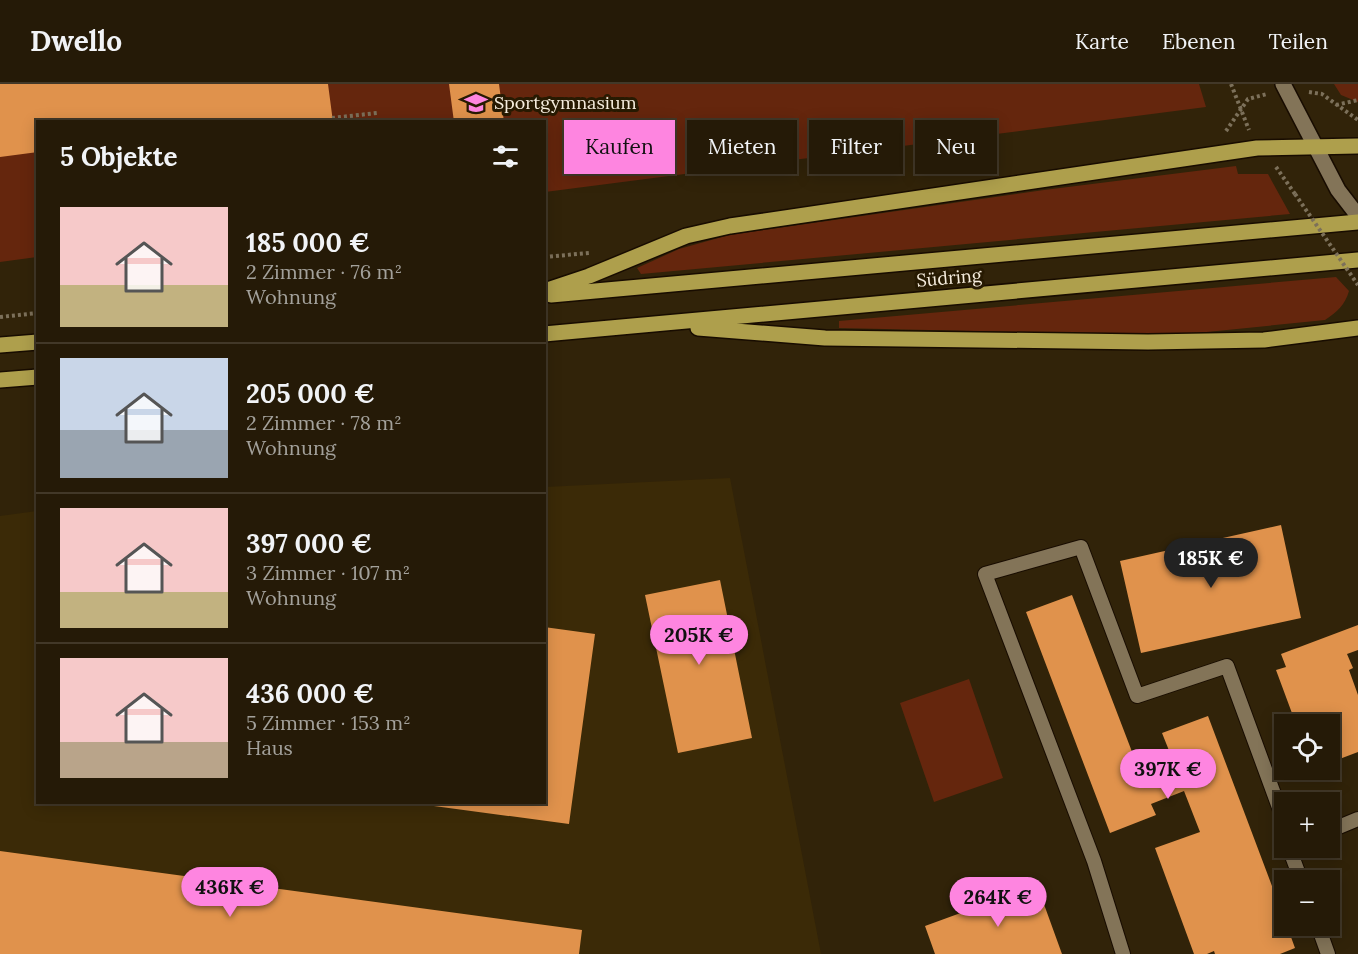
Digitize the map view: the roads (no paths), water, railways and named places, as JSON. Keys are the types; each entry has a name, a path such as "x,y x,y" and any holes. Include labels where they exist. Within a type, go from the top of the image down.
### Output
{"main road":[{"path":"1283,84 1338,190 1358,216"},
{"path":"546,292 686,236 730,226 1257,148 1358,146"},
{"name":"Südring","path":"546,293 1358,222"},
{"name":"Südring","path":"546,334 1358,260"},
{"path":"657,324 825,338 1148,342 1264,340 1358,328"},
{"path":"0,345 36,342"},
{"path":"0,380 36,377"}],"lane":[{"path":"1123,954 1094,861 985,574 1080,547 1137,696 1227,666 1274,794"},
{"path":"1340,826 1358,819"},
{"path":"1322,936 1328,954"}],"place":[{"name":"Sportgymnasium","path":"476,103"}]}
